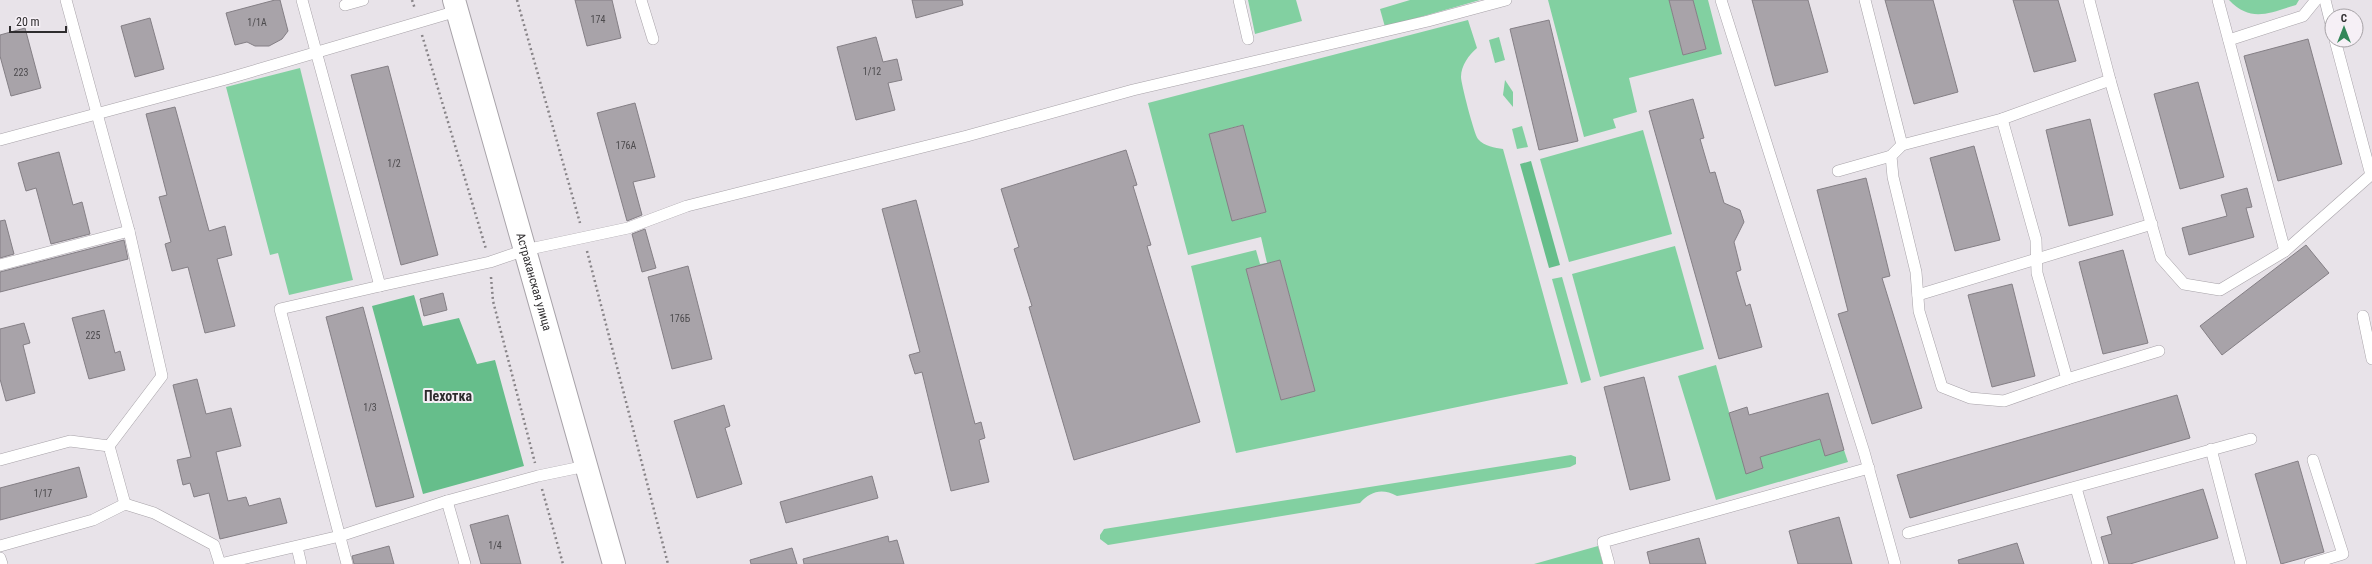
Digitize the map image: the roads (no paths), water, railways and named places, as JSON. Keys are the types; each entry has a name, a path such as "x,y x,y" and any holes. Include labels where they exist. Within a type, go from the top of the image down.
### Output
{"main road":[{"name":"Астраханская улица","path":"455,6 614,564"}],"lane":[{"path":"66,0 129,231 162,376 109,446"},
{"path":"302,0 380,286"},
{"path":"345,5 363,0"},
{"path":"641,0 653,39"},
{"path":"1239,0 1248,40"},
{"path":"347,564 280,309 490,262 525,250 583,236 628,228 687,206 967,136 1133,90 1428,21 1506,0"},
{"path":"1721,0 1869,468 1895,564"},
{"path":"1865,0 1902,145"},
{"path":"2089,0 2110,80 2161,258 2184,284 2220,290 2285,252 2372,174 2337,48"},
{"path":"2218,0 2285,252"},
{"path":"2229,40 2303,16 2316,0"},
{"path":"0,140 226,79 418,22 455,6"},
{"path":"1838,171 1891,156 1902,145 2002,119 2110,80"},
{"path":"2002,119 2036,240 2037,274 2067,379"},
{"path":"1891,156 1893,177 1916,272 1919,311 1942,387 1970,398 2004,401 2067,379 2159,351"},
{"path":"1918,295 2152,224"},
{"path":"0,265 129,231"},
{"path":"2363,316 2372,359"},
{"path":"1908,533 2251,439"},
{"path":"0,460 70,441 109,446"},
{"path":"109,446 125,504"},
{"path":"2211,449 2241,564"},
{"path":"2310,564 2343,554 2313,460"},
{"path":"0,546 92,520 125,504 154,513 214,545 220,564 340,536 447,500 538,476 586,466"},
{"path":"1608,564 1603,542 1869,468"},
{"path":"2076,488 2098,564"},
{"path":"447,500 465,564"},
{"path":"297,547 301,564"},
{"path":"0,558 2,564"}],"district":[{"name":"Пехотка","path":"448,396"}]}
